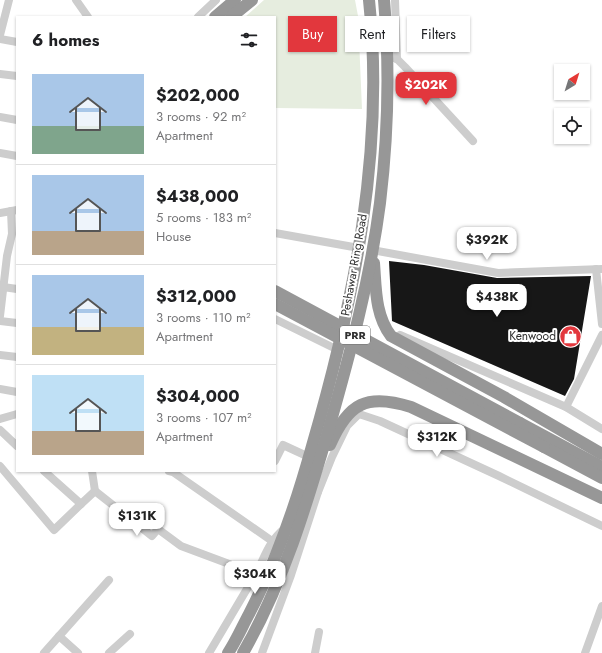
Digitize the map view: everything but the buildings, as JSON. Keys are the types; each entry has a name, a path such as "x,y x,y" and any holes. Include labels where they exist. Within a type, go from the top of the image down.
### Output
{"highway":[{"path":"216,16 235,0"},
{"path":"232,16 252,0"},
{"path":"363,0 368,16"},
{"name":"Peshawar Ring Road","path":"369,0 371,16"},
{"name":"Peshawar Ring Road","path":"244,653 282,576 314,494 315,475 354,336 380,203 392,58 384,0"},
{"name":"Peshawar Ring Road","path":"230,650 270,573 287,526 309,457 338,350 358,248 371,154 373,52"},
{"path":"372,250 378,310 385,329 396,340 504,397 602,454"},
{"path":"276,292 602,467"},
{"path":"276,305 602,478"},
{"path":"315,475 338,428 349,414 364,403 378,400 392,401 411,408 602,498"}],"street":[{"path":"0,35 9,0"},
{"path":"76,0 87,16"},
{"path":"199,16 216,0"},
{"path":"395,0 392,58 473,141"},
{"path":"0,39 16,42"},
{"path":"0,74 16,76"},
{"path":"0,117 16,120"},
{"path":"0,153 16,156"},
{"path":"0,213 14,211 0,316"},
{"path":"276,233 358,248"},
{"path":"372,250 498,273 599,269 602,324"},
{"path":"4,287 16,289"},
{"path":"276,320 338,350"},
{"path":"0,321 16,323"},
{"path":"385,329 566,407 602,429"},
{"path":"566,407 602,335"},
{"path":"0,355 16,357"},
{"path":"0,390 16,392"},
{"path":"0,419 16,414"},
{"path":"262,653 294,568 314,494 347,426 359,414 380,421 602,526"},
{"path":"0,430 16,445"},
{"path":"276,459 283,445 309,457"},
{"path":"0,466 54,530 95,491"},
{"path":"45,472 81,504"},
{"path":"92,472 95,491 152,536 158,529 182,546 256,574"},
{"path":"173,472 272,541"},
{"path":"209,653 256,574 272,541 287,526"},
{"path":"44,653 109,580"},
{"path":"585,653 602,606"},
{"path":"315,653 319,632"},
{"path":"109,653 130,634"},
{"path":"59,636 78,653"}],"shaded area":[{"path":"264,0 355,0 358,16 345,16 345,52 360,52 362,109 276,108 276,16 246,16"}],"place":[{"name":"Kenwood","path":"571,336"}]}
